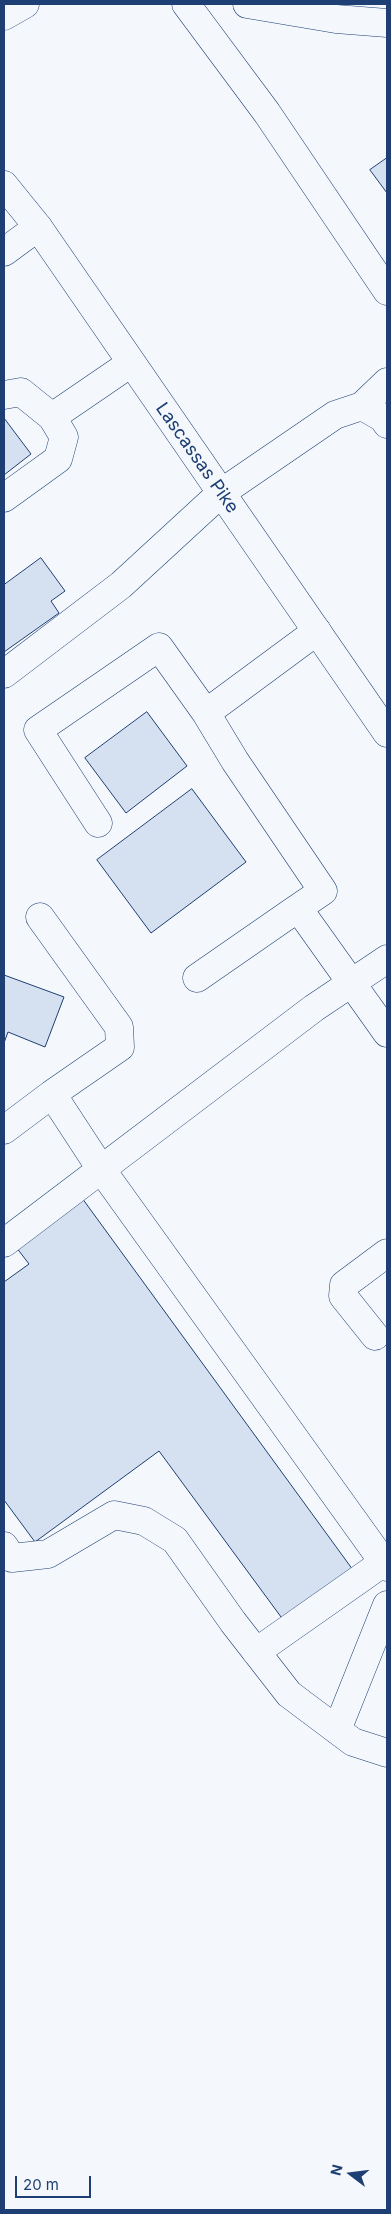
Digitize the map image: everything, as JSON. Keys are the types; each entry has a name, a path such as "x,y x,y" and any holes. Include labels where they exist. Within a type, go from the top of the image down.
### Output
{"main road":[{"path":"4,16 25,4"},
{"path":"186,4 266,114 387,291"},
{"path":"247,4 336,19 387,23"},
{"name":"Lascassas Pike","path":"4,185 38,227 387,733"},
{"path":"4,252 38,227"},
{"path":"52,418 131,363"},
{"path":"4,674 121,585 221,494 335,415 362,406 387,382"},
{"path":"4,395 22,392 52,418 64,437 58,459 4,498"},
{"path":"362,406 383,418 387,424"},
{"path":"206,713 317,631"},
{"path":"98,823 38,730 159,647 206,713 235,761 323,891 196,978"},
{"path":"298,908 387,1032"},
{"path":"4,1130 120,1047 119,1027 40,917"},
{"path":"4,1243 314,1008 387,959"},
{"path":"52,1094 102,1169 386,1565 256,1652"},
{"path":"383,1340 343,1296 344,1285 387,1253"},
{"path":"4,1546 12,1558 48,1554 114,1515 144,1521 175,1540 256,1652 289,1694 353,1742 387,1753"},
{"path":"337,1730 387,1605"}],"building":[{"path":"387,158 387,193 370,170"},
{"path":"4,418 31,454 4,475"},
{"path":"41,558 65,591 51,601 59,613 4,652 4,585"},
{"path":"147,712 187,766 126,813 85,758"},
{"path":"192,789 246,862 151,933 97,860"},
{"path":"4,975 64,997 45,1047 8,1032 4,1043"},
{"path":"82,1198 353,1570 284,1621 159,1451 35,1542 4,1500 4,1282 29,1264 16,1247"}]}
